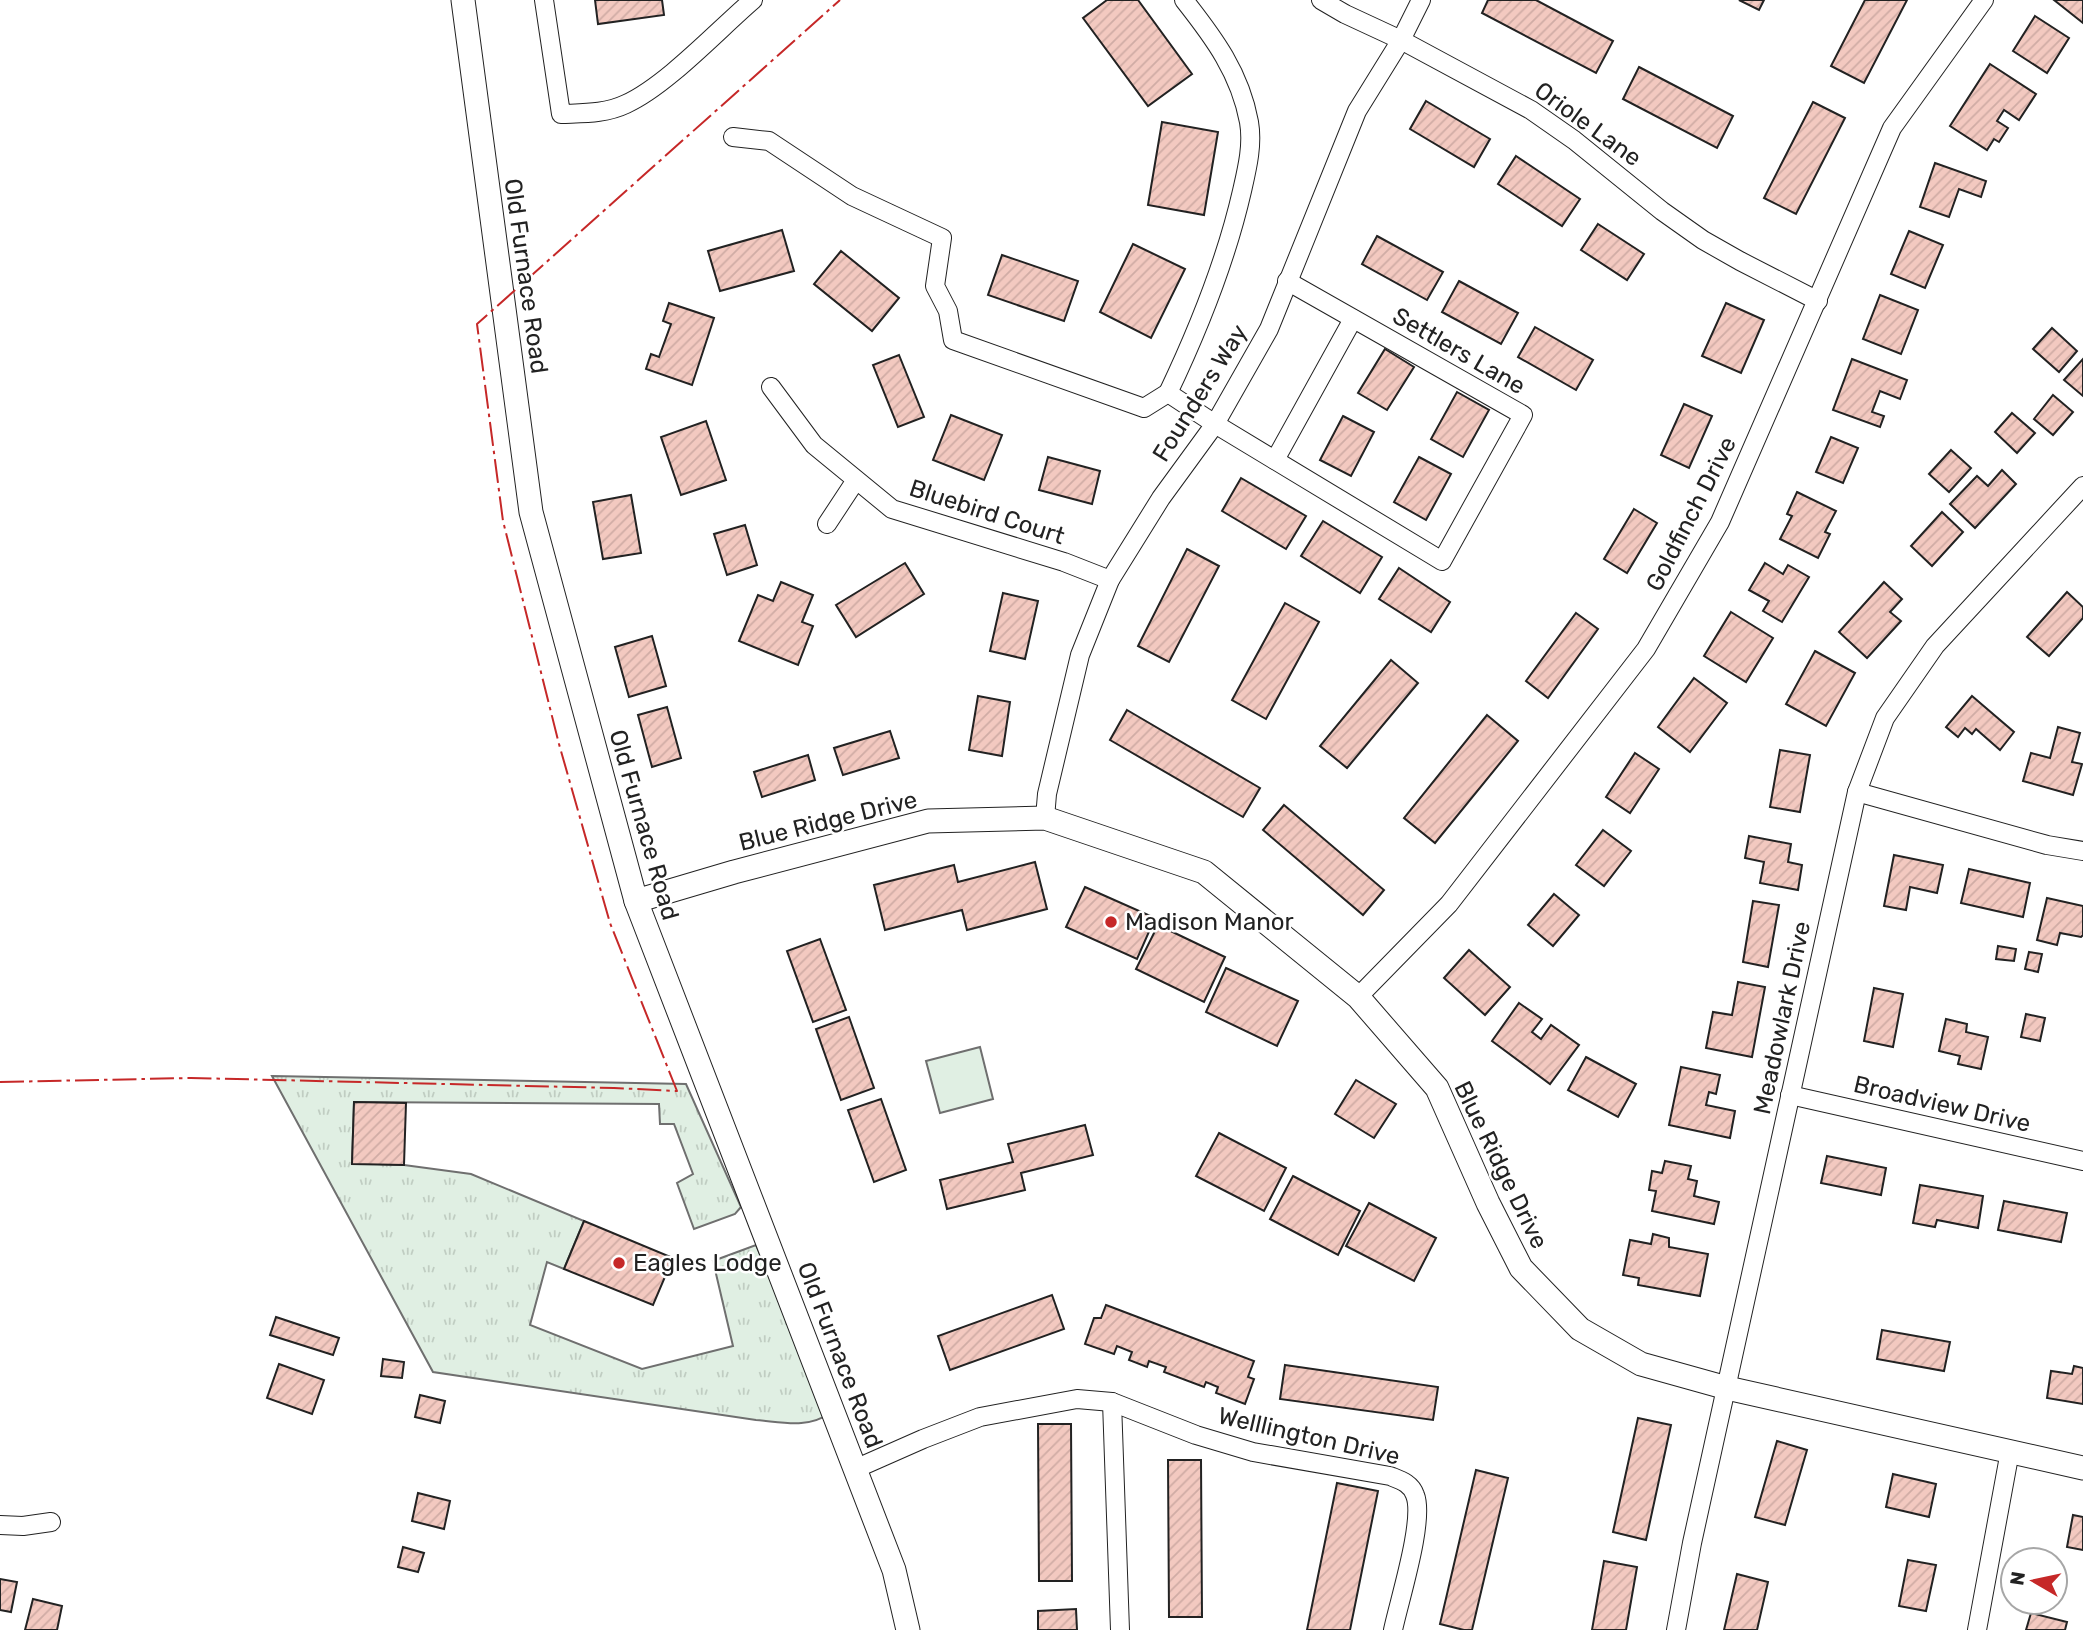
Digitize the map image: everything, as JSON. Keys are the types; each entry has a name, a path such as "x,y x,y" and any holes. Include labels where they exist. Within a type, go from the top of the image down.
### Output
{"street":[{"name":"Old Furnace Road","path":"463,0 531,512 636,901 894,1570 908,1630"},
{"path":"544,0 561,114 600,112 625,104 650,89 753,0"},
{"path":"733,138 769,141 852,196 942,238 935,286 948,311 953,340 1144,408 1168,393 1193,341 1227,247 1245,178 1249,147 1246,111 1227,60 1185,0"},
{"name":"Oriole Lane","path":"1321,0 1345,15 1401,40 1531,110 1703,240 1818,301"},
{"name":"Founders Way","path":"1045,818 1047,794 1080,655 1111,580 1161,498 1215,424 1269,329 1357,111 1401,40 1421,0"},
{"name":"Goldfinch Drive","path":"1358,997 1449,904 1646,649 1720,522 1892,128 1984,0"},
{"name":"Settlers Lane","path":"1168,393 1442,561 1523,415 1287,281"},
{"path":"1275,460 1353,319"},
{"name":"Bluebird Court","path":"771,387 814,445 892,509 1064,562 1111,580"},
{"path":"827,524 856,480"},
{"name":"Meadowlark Drive","path":"1676,1630 1692,1543 1857,792 1885,718 1936,646 2083,486"},
{"path":"1857,792 2047,845 2083,851"},
{"name":"Blue Ridge Drive","path":"636,901 928,821 1045,818 1205,872 1358,997 1437,1088 1488,1203 1521,1268 1580,1329 1641,1364 1727,1388 2083,1468"},
{"name":"Broadview Drive","path":"1790,1095 2083,1161"},
{"name":"Welllington Drive","path":"855,1469 979,1418 1077,1399 1112,1402 1196,1435 1253,1452 1390,1476 1408,1483 1415,1493 1418,1517 1393,1630"},
{"path":"1112,1402 1120,1630"},
{"path":"1977,1630 2010,1451"},
{"path":"0,1525 23,1526 51,1522"}],"green space":[{"path":"980,1047 993,1099 940,1113 926,1061"},
{"path":"272,1076 686,1084 741,1207 735,1214 694,1229 677,1183 693,1174 674,1124 660,1124 659,1104 354,1102 352,1163 404,1165 471,1174 584,1221 564,1269 547,1262 530,1325 642,1369 733,1346 713,1261 756,1245 830,1413 804,1423 785,1423 433,1372"}],"building":[{"path":"595,0 662,0 664,15 598,24"},
{"path":"1107,0 1138,0 1192,74 1148,106 1083,18"},
{"path":"1488,0 1536,0 1613,41 1596,73 1482,13"},
{"path":"1739,0 1764,0 1759,10"},
{"path":"1865,0 1907,0 1864,83 1831,66"},
{"path":"2054,0 2083,0 2083,23"},
{"path":"2035,16 2069,38 2047,73 2013,51"},
{"path":"1990,64 2036,94 2019,120 2004,110 1997,121 2008,128 1999,142 1994,139 1987,150 1950,126"},
{"path":"1639,67 1733,116 1717,148 1623,99"},
{"path":"1426,101 1490,139 1474,167 1410,129"},
{"path":"1813,102 1845,118 1796,214 1764,198"},
{"path":"1162,122 1218,132 1204,215 1148,205"},
{"path":"1516,156 1580,199 1562,226 1498,184"},
{"path":"1935,163 1986,181 1981,197 1959,189 1949,217 1920,207"},
{"path":"1598,224 1644,254 1627,280 1581,250"},
{"path":"782,230 794,271 720,291 708,251"},
{"path":"1909,231 1943,245 1925,288 1891,274"},
{"path":"1377,236 1443,272 1427,300 1362,264"},
{"path":"1133,244 1185,269 1151,338 1100,312"},
{"path":"841,251 899,298 872,331 814,284"},
{"path":"1002,255 1078,281 1064,321 988,295"},
{"path":"1459,281 1518,313 1501,344 1442,312"},
{"path":"1880,295 1918,310 1901,354 1863,339"},
{"path":"669,303 714,318 692,385 646,369 651,354 659,357 671,324 663,321"},
{"path":"1726,303 1764,320 1741,373 1702,356"},
{"path":"1535,327 1593,360 1576,390 1518,357"},
{"path":"2052,328 2077,351 2059,372 2033,349"},
{"path":"1385,349 1414,367 1387,410 1358,393"},
{"path":"899,355 924,417 898,427 873,365"},
{"path":"1852,359 1907,380 1900,399 1880,391 1872,412 1884,416 1880,427 1833,410"},
{"path":"2083,359 2083,396 2064,380"},
{"path":"1457,392 1489,410 1463,457 1431,439"},
{"path":"2053,395 2073,412 2053,435 2034,419"},
{"path":"1684,404 1712,416 1689,468 1661,455"},
{"path":"2012,413 2035,433 2017,453 1995,432"},
{"path":"951,415 1002,435 984,480 933,460"},
{"path":"1343,416 1374,432 1351,476 1320,460"},
{"path":"706,421 726,480 681,495 661,437"},
{"path":"1831,437 1858,448 1843,483 1816,472"},
{"path":"1951,450 1971,468 1949,492 1929,474"},
{"path":"1048,457 1100,471 1092,504 1039,490"},
{"path":"1419,457 1451,474 1426,520 1394,502"},
{"path":"2002,470 2016,484 1975,528 1950,504 1977,476 1988,486"},
{"path":"1241,478 1306,516 1286,549 1222,511"},
{"path":"1797,492 1836,511 1825,532 1830,534 1818,558 1780,539 1792,516 1787,514"},
{"path":"631,495 641,553 603,559 593,502"},
{"path":"1634,509 1657,523 1627,573 1604,559"},
{"path":"1942,512 1963,532 1932,566 1911,546"},
{"path":"1323,521 1382,557 1360,593 1301,556"},
{"path":"745,525 757,565 727,575 714,534"},
{"path":"1187,549 1219,566 1169,662 1138,646"},
{"path":"905,563 924,594 856,637 836,605"},
{"path":"1765,563 1783,574 1788,565 1809,577 1782,622 1763,611 1769,601 1749,590"},
{"path":"1399,568 1450,602 1431,632 1379,599"},
{"path":"781,582 813,595 802,622 813,626 798,665 739,641 758,595 773,601"},
{"path":"1884,582 1902,599 1890,612 1901,621 1867,658 1839,632"},
{"path":"2067,592 2083,607 2083,618 2049,656 2027,637"},
{"path":"1003,593 1038,601 1025,659 990,651"},
{"path":"1285,603 1319,622 1266,719 1232,700"},
{"path":"1731,612 1773,638 1746,682 1704,656"},
{"path":"1576,613 1598,629 1548,698 1526,681"},
{"path":"652,636 666,686 629,697 615,647"},
{"path":"1815,651 1855,673 1826,726 1786,704"},
{"path":"1391,660 1418,683 1347,768 1320,746"},
{"path":"1694,678 1727,703 1690,752 1658,727"},
{"path":"978,696 1010,702 1002,756 969,750"},
{"path":"1972,696 2014,732 2000,750 1976,729 1972,734 1965,728 1958,737 1946,727"},
{"path":"667,707 681,758 652,767 638,715"},
{"path":"1127,710 1260,788 1243,817 1110,740"},
{"path":"1487,715 1518,741 1435,843 1404,818"},
{"path":"2058,727 2080,733 2072,762 2082,764 2073,795 2023,781 2031,753 2050,758"},
{"path":"890,731 899,758 843,775 834,748"},
{"path":"1780,750 1810,755 1800,812 1770,807"},
{"path":"1635,753 1659,769 1630,813 1606,797"},
{"path":"808,755 815,780 762,797 754,772"},
{"path":"1284,805 1384,890 1363,915 1263,830"},
{"path":"1603,830 1631,851 1604,886 1576,865"},
{"path":"1749,836 1791,844 1788,862 1802,865 1798,890 1760,883 1764,862 1745,858"},
{"path":"1894,855 1943,865 1937,893 1910,887 1906,910 1884,906"},
{"path":"1035,862 1047,909 967,930 962,910 885,930 874,885 954,865 958,882"},
{"path":"1969,869 2030,883 2023,917 1961,903"},
{"name":"Madison Manor","path":"1085,887 1155,918 1137,959 1066,927"},
{"path":"1554,894 1579,915 1553,946 1528,925"},
{"path":"2047,898 2083,906 2081,937 2060,933 2057,945 2037,940"},
{"path":"1753,901 1779,905 1768,967 1743,962"},
{"path":"1158,925 1225,957 1204,1002 1136,969"},
{"path":"820,939 846,1010 813,1022 787,951"},
{"path":"1998,946 2016,949 2014,961 1996,959"},
{"path":"1469,950 1510,987 1485,1015 1444,978"},
{"path":"2029,952 2042,954 2038,972 2025,969"},
{"path":"1226,968 1298,1001 1277,1046 1206,1012"},
{"path":"1738,982 1765,987 1752,1057 1706,1048 1713,1012 1732,1015"},
{"path":"1874,988 1903,994 1893,1047 1864,1041"},
{"path":"1519,1003 1542,1019 1532,1032 1541,1039 1551,1025 1579,1045 1550,1084 1492,1041"},
{"path":"2026,1014 2045,1018 2040,1041 2021,1037"},
{"path":"849,1017 874,1088 841,1100 816,1029"},
{"path":"1946,1019 1967,1024 1966,1032 1988,1037 1981,1069 1958,1064 1960,1056 1939,1051"},
{"path":"1586,1057 1636,1084 1618,1117 1568,1090"},
{"path":"1681,1067 1720,1075 1716,1094 1709,1092 1706,1105 1735,1111 1730,1138 1669,1125"},
{"path":"1356,1080 1396,1104 1374,1138 1335,1114"},
{"path":"881,1099 906,1170 874,1182 848,1110"},
{"path":"354,1102 406,1103 404,1165 352,1164"},
{"path":"1085,1125 1093,1155 1021,1173 1025,1190 947,1209 940,1180 1013,1162 1008,1144"},
{"path":"1219,1133 1286,1168 1264,1211 1196,1176"},
{"path":"1827,1156 1886,1168 1881,1195 1821,1183"},
{"path":"1665,1161 1691,1166 1688,1179 1697,1181 1694,1196 1719,1202 1714,1224 1652,1211 1656,1191 1649,1190 1652,1171 1662,1173"},
{"path":"1293,1176 1360,1211 1338,1255 1270,1219"},
{"path":"1920,1185 1983,1196 1978,1228 1937,1220 1935,1227 1913,1223"},
{"path":"2004,1201 2067,1213 2061,1242 1998,1230"},
{"path":"1369,1203 1436,1238 1414,1281 1346,1246"},
{"name":"Eagles Lodge","path":"584,1221 673,1258 653,1305 564,1269"},
{"path":"1653,1234 1669,1238 1669,1247 1708,1254 1700,1296 1638,1285 1639,1278 1623,1275 1630,1240 1651,1244"},
{"path":"1052,1295 1064,1329 950,1370 938,1336"},
{"path":"1106,1305 1254,1361 1248,1377 1254,1379 1245,1404 1216,1393 1218,1387 1206,1382 1204,1387 1164,1372 1166,1367 1149,1361 1147,1367 1129,1360 1132,1352 1117,1346 1114,1354 1085,1344 1094,1318 1101,1318"},
{"path":"276,1317 339,1338 333,1355 270,1335"},
{"path":"1882,1330 1950,1342 1944,1371 1877,1359"},
{"path":"383,1359 404,1362 402,1378 381,1376"},
{"path":"279,1364 324,1380 312,1414 267,1398"},
{"path":"1285,1365 1438,1387 1433,1420 1280,1399"},
{"path":"2074,1366 2083,1368 2083,1404 2047,1398 2051,1371 2072,1374"},
{"path":"420,1395 445,1401 440,1423 415,1417"},
{"path":"1638,1418 1671,1425 1646,1540 1613,1532"},
{"path":"1038,1424 1071,1424 1072,1581 1039,1581"},
{"path":"1777,1441 1807,1450 1785,1525 1755,1517"},
{"path":"1168,1460 1201,1460 1202,1617 1169,1617"},
{"path":"1476,1470 1508,1478 1472,1630 1464,1630 1440,1624"},
{"path":"1893,1474 1936,1484 1929,1517 1886,1507"},
{"path":"1337,1483 1378,1491 1350,1630 1307,1630"},
{"path":"418,1493 450,1501 444,1529 412,1521"},
{"path":"2073,1515 2083,1517 2083,1550 2067,1546"},
{"path":"403,1547 424,1553 418,1572 398,1567"},
{"path":"1908,1560 1936,1565 1926,1611 1899,1606"},
{"path":"1604,1561 1637,1567 1626,1630 1592,1630"},
{"path":"1737,1574 1768,1582 1757,1630 1724,1630"},
{"path":"0,1579 17,1582 11,1612 0,1610"},
{"path":"33,1599 62,1606 57,1630 25,1630"},
{"path":"1076,1609 1077,1630 1038,1630 1038,1611"},
{"path":"2030,1616 2067,1622 2065,1630 2026,1630"}],"power":[{"path":"0,1082 191,1078 677,1091 610,923 559,744 503,521 477,324 840,0"}],"place":[{"name":"Madison Manor","path":"1111,922"},
{"name":"Eagles Lodge","path":"619,1263"}]}
